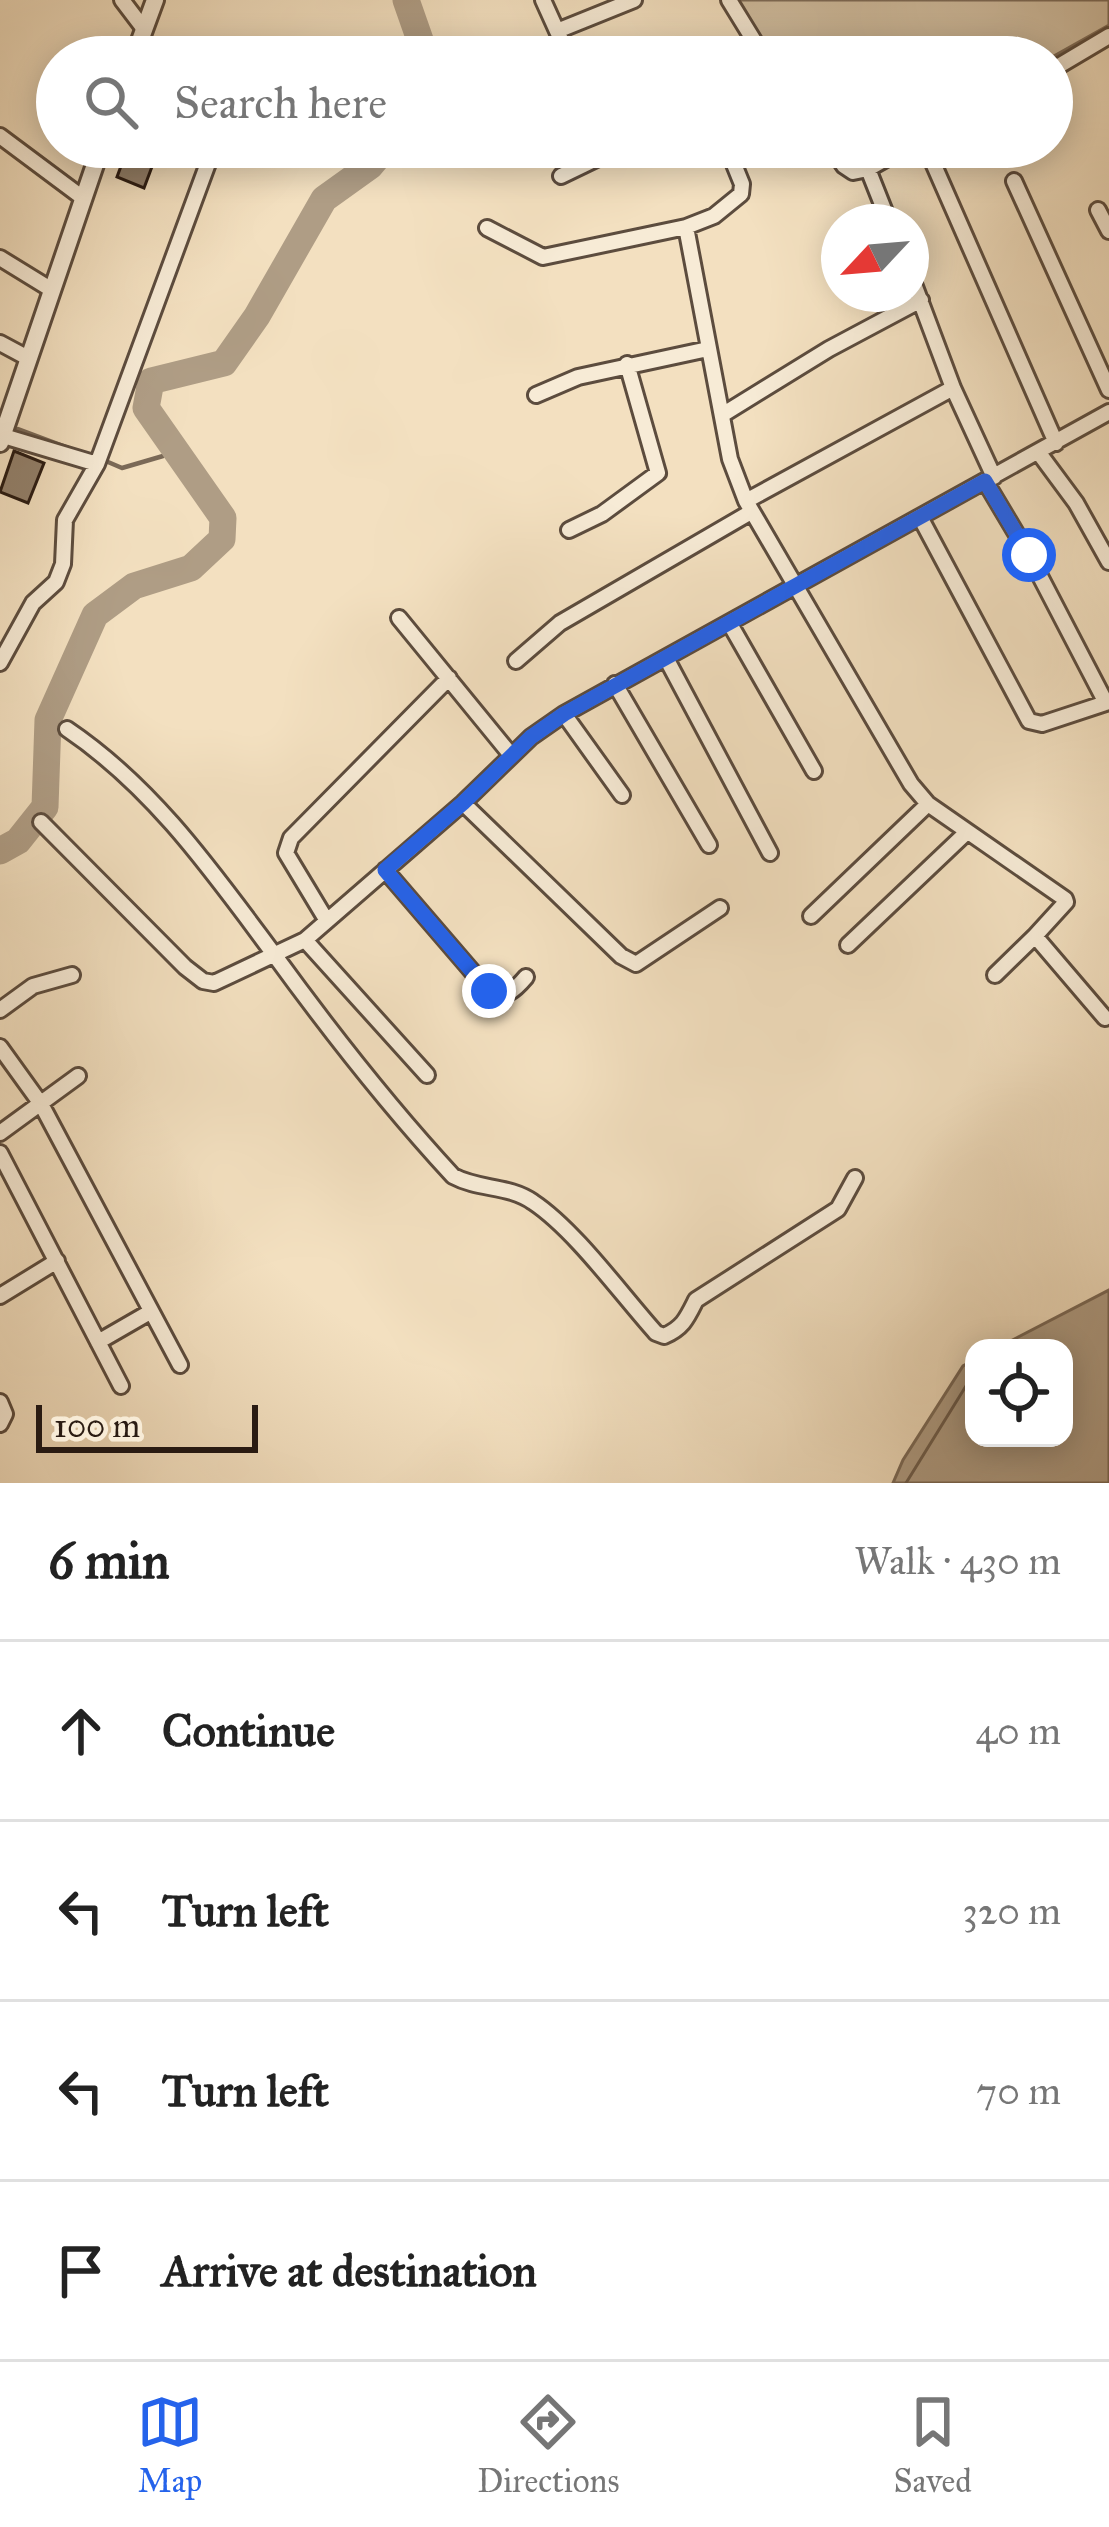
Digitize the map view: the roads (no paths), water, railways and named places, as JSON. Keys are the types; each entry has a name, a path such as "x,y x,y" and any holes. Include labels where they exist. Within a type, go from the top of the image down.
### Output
{"street":[{"path":"122,0 144,28"},
{"path":"141,36 155,0"},
{"path":"543,0 559,36"},
{"path":"557,31 634,0"},
{"path":"729,0 751,36"},
{"path":"1073,57 1109,36"},
{"path":"0,136 36,163"},
{"path":"43,168 83,198"},
{"path":"94,168 1,438 97,464"},
{"path":"0,663 33,603 56,582 63,564 65,520 97,464 206,168"},
{"path":"561,176 578,168"},
{"path":"488,228 543,257 686,227 713,216 741,194 736,168"},
{"path":"847,168 868,169 882,204"},
{"path":"935,168 1056,442"},
{"path":"1014,181 1109,390"},
{"path":"1098,210 1109,231"},
{"path":"686,227 730,459 748,507 892,754 928,804 1065,899 1035,937 995,974"},
{"path":"0,258 52,290"},
{"path":"722,415 898,312"},
{"path":"920,517 1025,717 1042,724 1108,703 989,479 925,312"},
{"path":"0,343 28,358"},
{"path":"536,395 578,377 708,349"},
{"path":"569,530 602,514 658,472 627,364"},
{"path":"516,661 560,622 953,388"},
{"path":"41,822 203,981 214,983 305,940 463,803 511,755 564,714 1109,412"},
{"path":"1039,453 1076,503 1109,562"},
{"path":"399,618 511,755"},
{"path":"730,624 814,771"},
{"path":"666,658 770,853"},
{"path":"327,922 286,853 291,838 449,678"},
{"path":"615,684 709,845"},
{"path":"564,714 622,795"},
{"path":"68,729 143,790 223,883 276,957 453,1176 470,1185 512,1191 533,1202 560,1225 656,1333 664,1336 686,1323 696,1300 838,1209 855,1178"},
{"path":"463,803 621,956 636,964 720,908"},
{"path":"811,916 928,804"},
{"path":"848,945 967,832"},
{"path":"385,870 489,991 511,992 526,977"},
{"path":"1035,937 1105,1018"},
{"path":"305,940 427,1075"},
{"path":"0,1010 33,986 72,975"},
{"path":"0,1047 41,1104 180,1365"},
{"path":"0,1133 78,1076"},
{"path":"0,1153 121,1385"},
{"path":"0,1296 56,1261"},
{"path":"98,1342 150,1312"},
{"path":"0,1402 5,1414 0,1424"}],"water":[{"path":"1109,1290 1109,1483 893,1483 965,1365 965,1447 1073,1447 1073,1339 1014,1339"}],"waterway":[{"path":"406,0 419,36"},
{"path":"0,851 18,841 45,807 48,720 95,615 134,586 191,568 222,539 223,518 146,408 151,381 224,363 257,316 324,199 367,168"},
{"path":"18,429 74,450"},
{"path":"101,459 122,468 163,456"}]}
